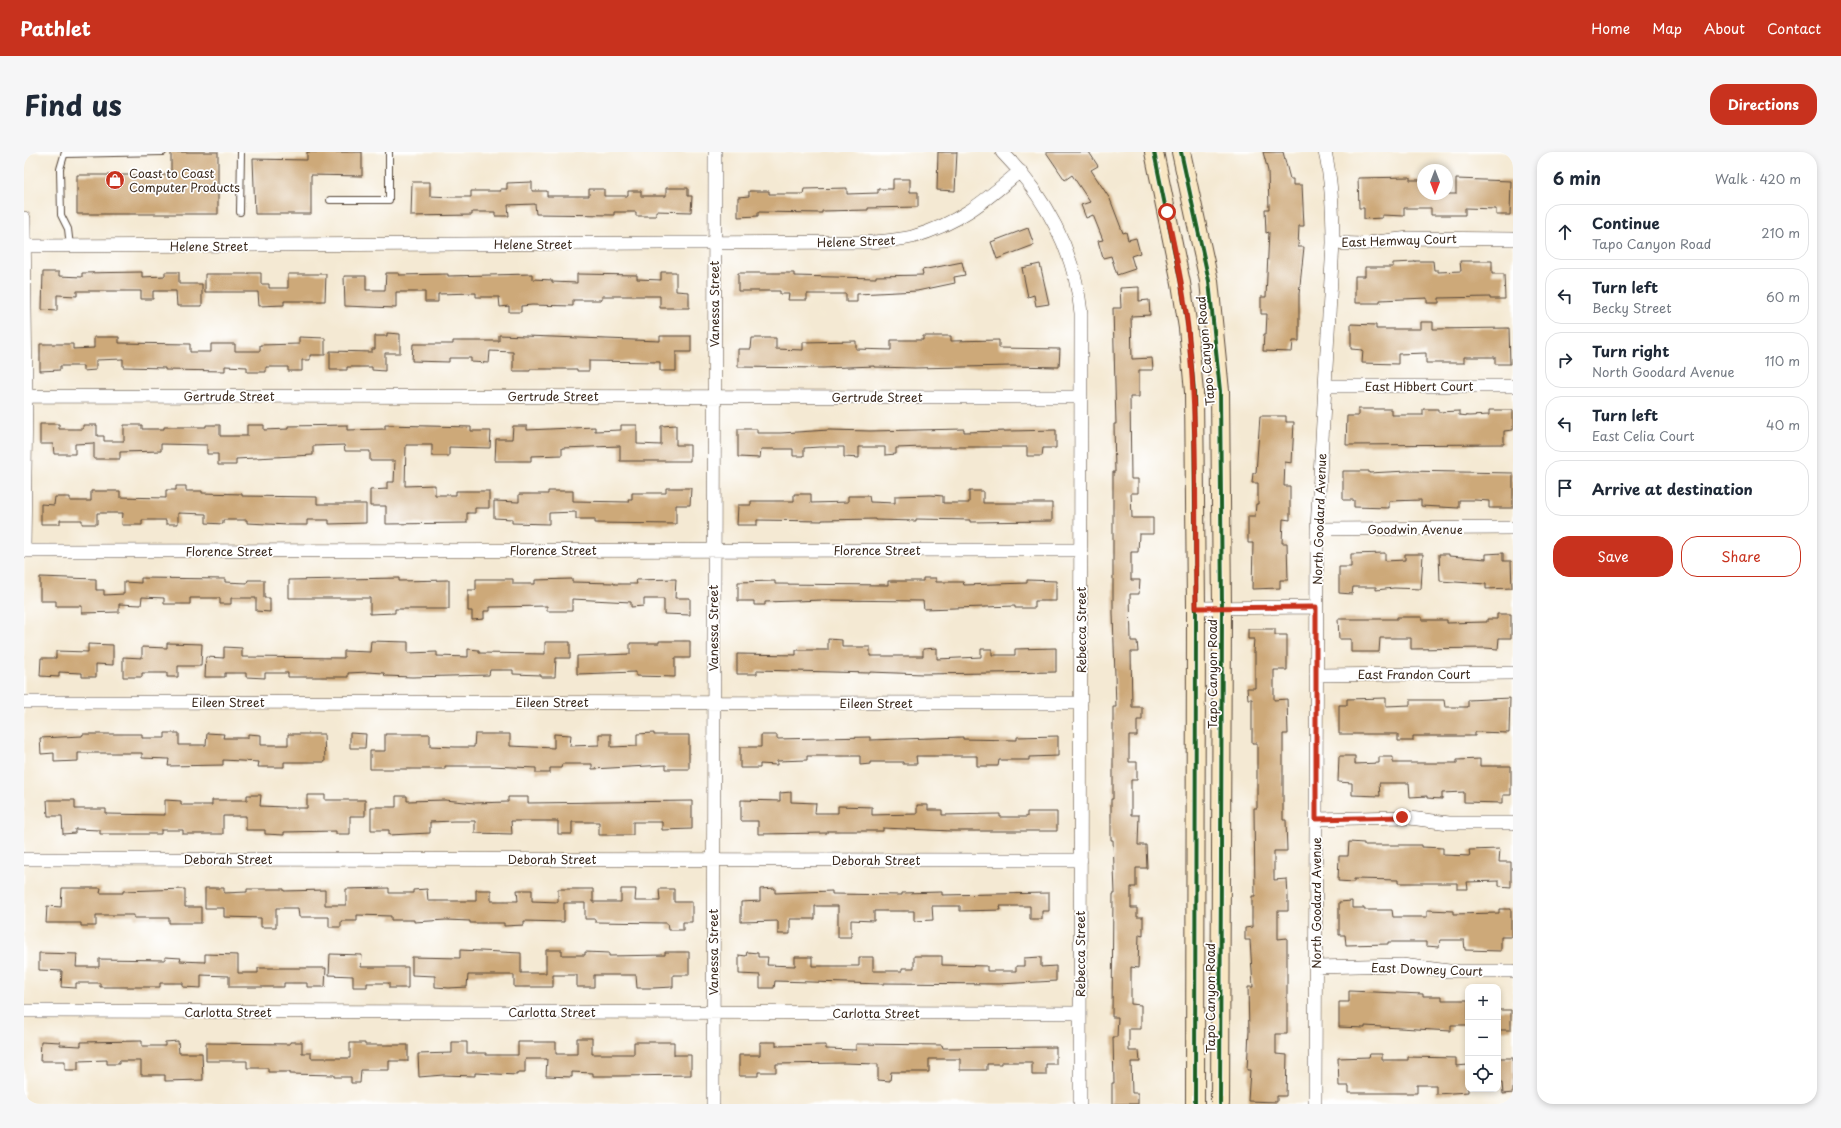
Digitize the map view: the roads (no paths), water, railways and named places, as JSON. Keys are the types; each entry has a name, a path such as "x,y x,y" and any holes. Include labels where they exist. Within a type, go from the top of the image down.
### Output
{"main road":[{"name":"Tapo Canyon Road","path":"1154,152 1181,283 1189,335 1194,392 1196,608 1195,1104"},
{"name":"Tapo Canyon Road","path":"1181,152 1209,281 1220,391 1222,608 1220,1104"}],"street":[{"name":"Vanessa Street","path":"713,1104 715,152"},
{"name":"Rebecca Street","path":"1002,152 1020,171 1037,194 1065,246 1074,270 1081,313 1080,1104"},
{"name":"North Goodard Avenue","path":"1316,1104 1317,529 1333,243 1333,204 1325,152"},
{"name":"Helene Street","path":"24,246 872,242 910,238 939,228 963,217 985,201 1020,171"},
{"path":"24,218 24,543"},
{"name":"East Hemway Court","path":"1333,243 1360,244 1409,238 1513,239"},
{"name":"East Hibbert Court","path":"1325,386 1513,386"},
{"name":"Gertrude Street","path":"25,396 1081,397"},
{"name":"Goodwin Avenue","path":"1317,529 1513,528"},
{"name":"Florence Street","path":"24,543 714,549 1081,550"},
{"path":"1196,608 1316,607"},
{"name":"East Frandon Court","path":"1316,675 1513,673"},
{"name":"Eileen Street","path":"24,702 1081,703"},
{"path":"1316,819 1402,817 1449,823 1513,823"},
{"name":"Deborah Street","path":"24,858 1081,860"},
{"name":"East Downey Court","path":"1316,967 1402,965 1449,971 1513,971"},
{"name":"Carlotta Street","path":"24,1011 1080,1013"}],"lane":[{"path":"70,246 68,229 61,215 60,169 65,153 163,152"},
{"path":"240,212 241,152"},
{"path":"330,200 388,200 389,152"}],"place":[{"name":"Coast to Coast Computer Products","path":"115,180"}]}
